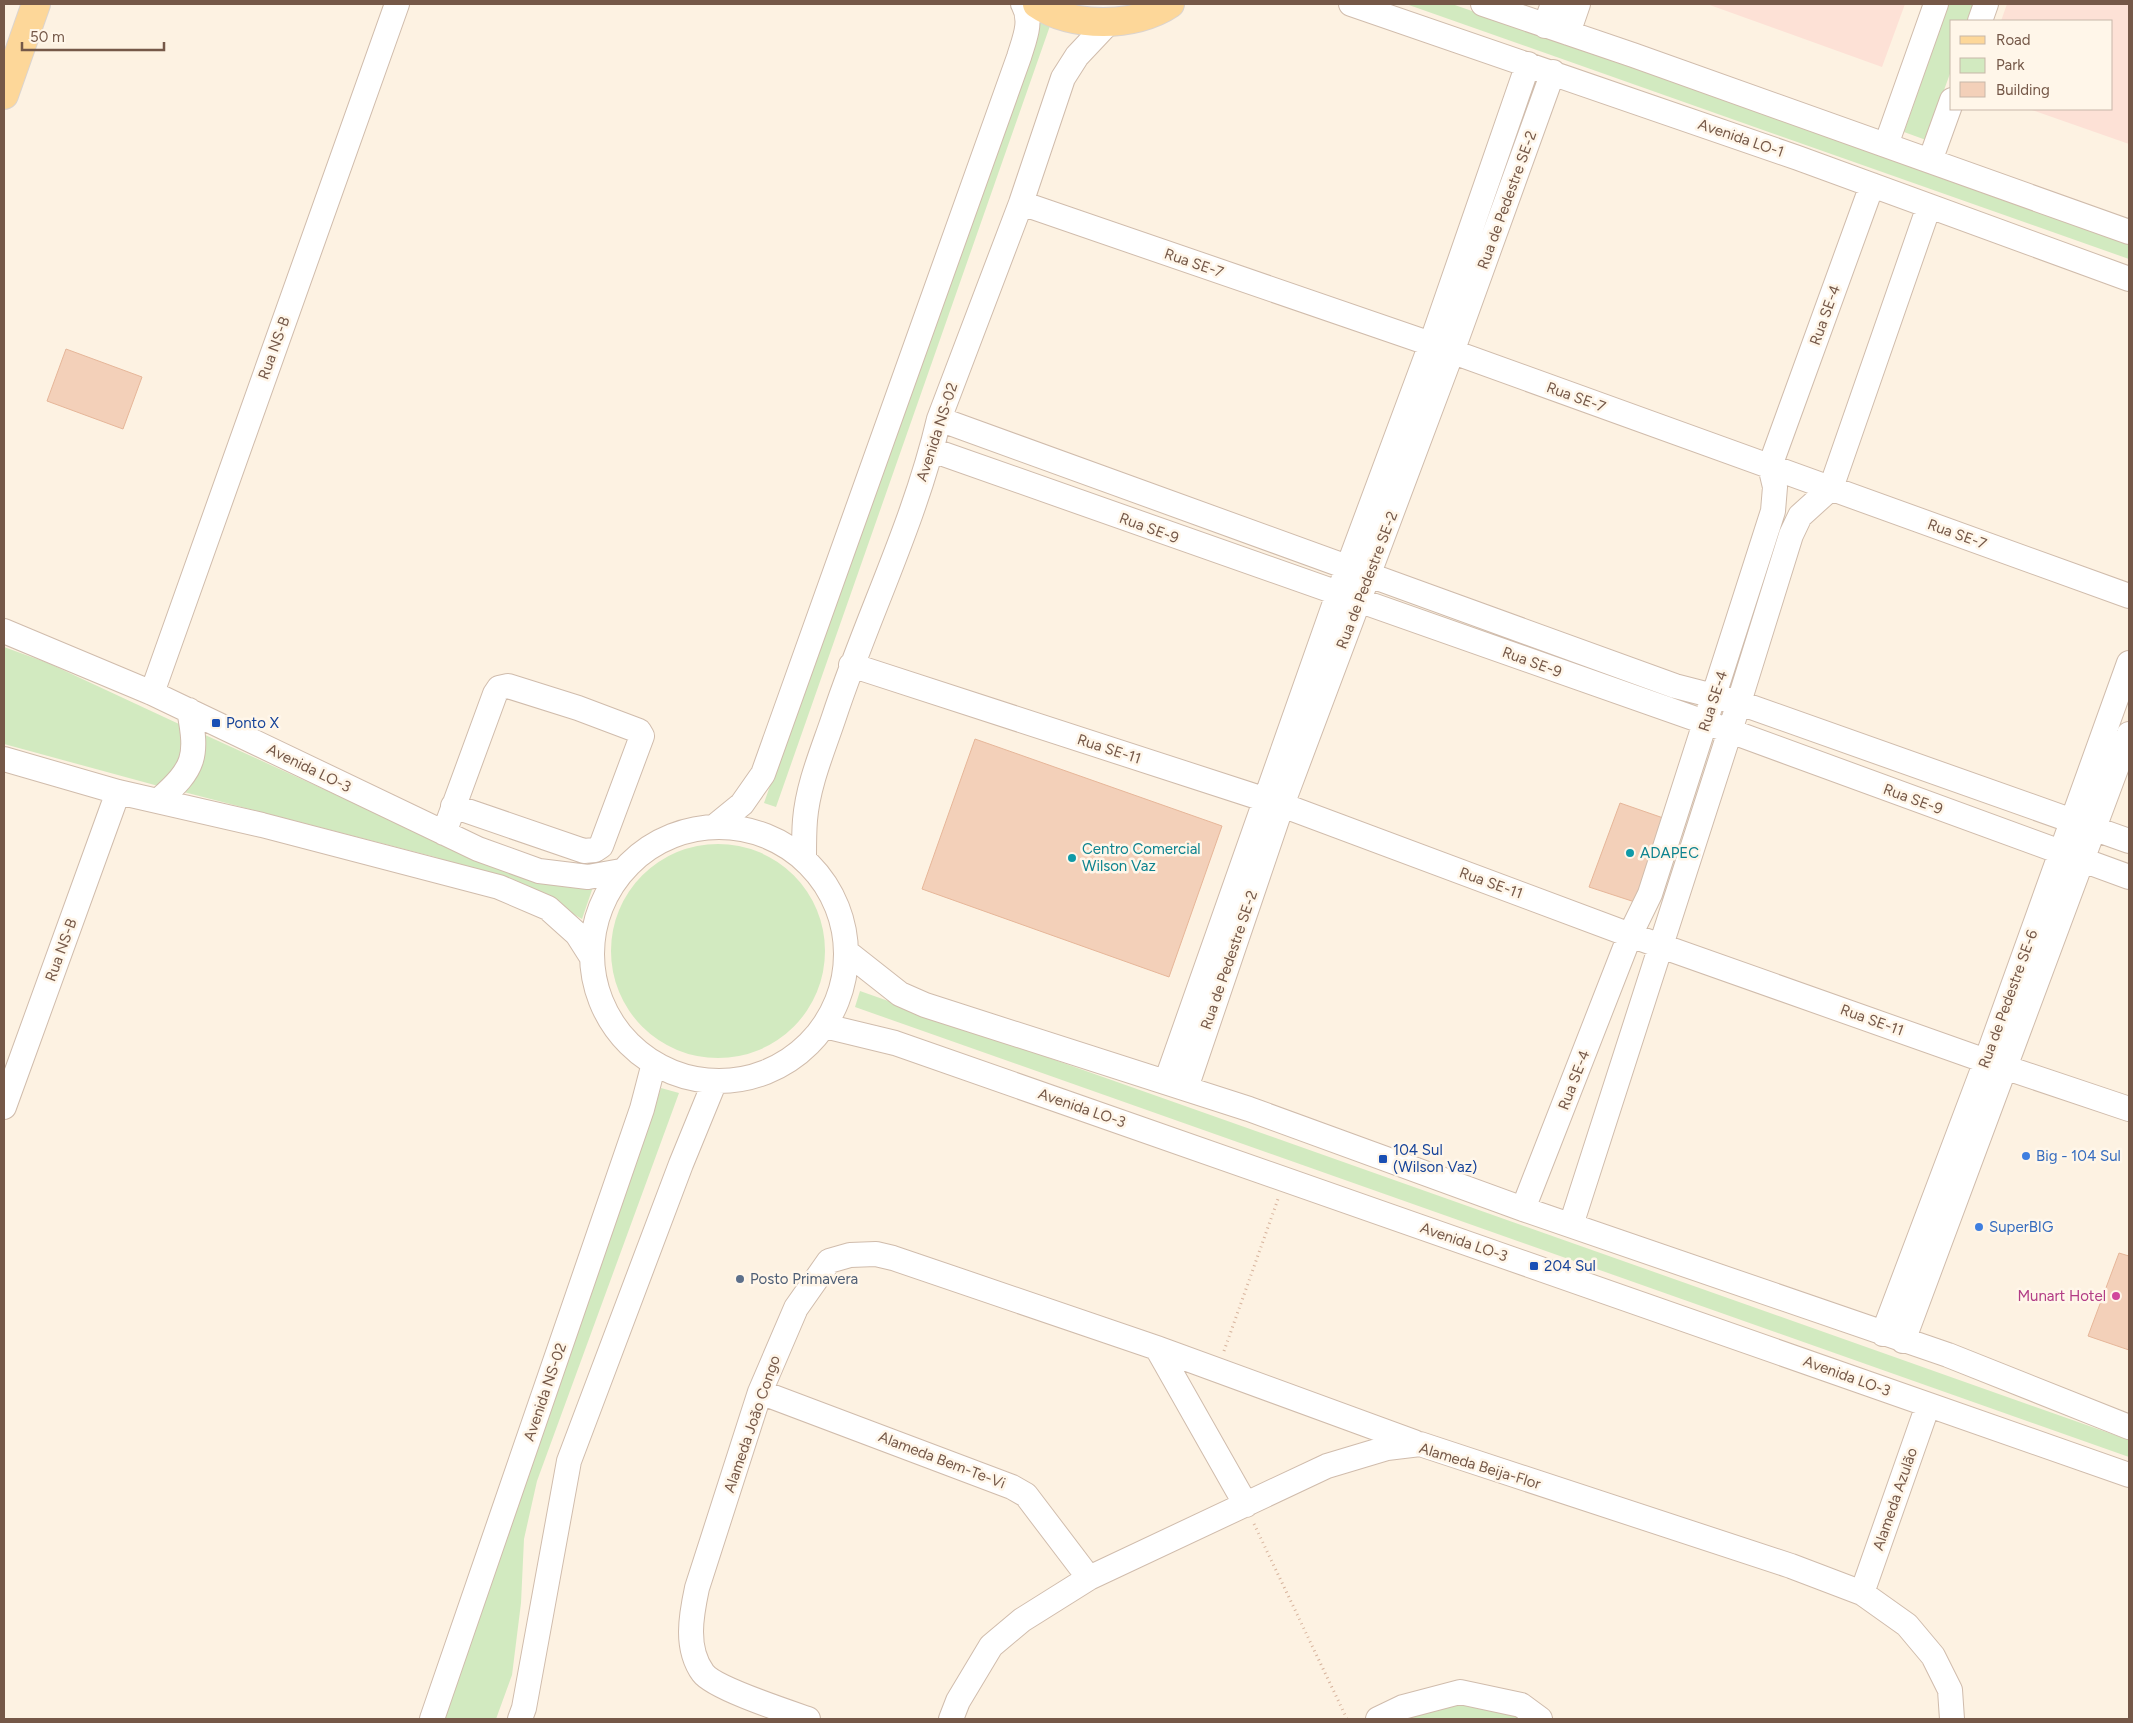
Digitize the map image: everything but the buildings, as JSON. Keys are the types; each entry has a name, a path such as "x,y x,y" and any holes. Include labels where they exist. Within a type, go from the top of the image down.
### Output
{"main road":[{"path":"4,95 36,4"},
{"path":"1037,4 1073,19 1109,22 1138,18 1170,4"}],"street":[{"name":"Rua NS-B","path":"152,692 396,4"},
{"path":"715,826 742,804 763,774 1019,57 1027,33 1028,22 1023,4"},
{"name":"Avenida LO-1","path":"1351,4 1553,72 1872,185 2129,279"},
{"path":"1483,4 1549,15 1568,33 2129,232"},
{"path":"1568,33 1578,4"},
{"path":"1886,146 1936,4"},
{"path":"1980,20 1986,4"},
{"name":"Avenida NS-02","path":"804,858 805,819 811,787 851,665 872,616 932,450 940,419 1020,203 1063,78 1077,56 1109,22"},
{"name":"Rua de Pedestre SE-2","path":"1442,348 1528,64"},
{"name":"Rua de Pedestre SE-2","path":"1176,1085 1273,802 1348,597 1442,348 1553,72"},
{"path":"1930,161 1950,106"},
{"name":"Rua SE-4","path":"1571,1225 1730,731 1726,699 1773,511 1775,487 1770,466 1872,185"},
{"name":"Rua SE-7","path":"1020,203 1442,348 2129,596"},
{"name":"Rua SE-4","path":"1523,1209 1630,935 1650,894 1706,724 1726,699 1800,516 1831,488 1929,206"},
{"name":"Rua SE-9","path":"940,419 1675,686 1726,699 2129,841"},
{"name":"Rua SE-9","path":"932,450 1730,731 2129,877"},
{"name":"Avenida LO-3","path":"4,631 152,692 478,849 539,871 588,877 621,871"},
{"name":"Rua de Pedestre SE-6","path":"1893,1338 1996,1064 2083,824 2129,663"},
{"name":"Rua SE-11","path":"851,665 1273,802 1630,935 2129,1109"},
{"path":"444,833 495,694 499,688 508,686 578,708 640,731 642,736 601,846 595,850 584,851 454,806"},
{"path":"159,800 179,782 193,759 189,710"},
{"name":"Rua de Pedestre SE-6","path":"2083,824 2129,734"},
{"path":"4,759 118,792 159,800 499,887 548,908 577,934 591,956"},
{"name":"Rua NS-B","path":"4,1108 118,792"},
{"path":"715,826 762,834 804,858 828,885 842,918 848,953 842,992 826,1026 796,1057 757,1076 715,1082 683,1076 654,1063 621,1036 599,998 591,956 596,918 604,896 621,871 648,847 680,832 715,826"},
{"path":"848,953 900,994 926,1004 1176,1085 1523,1209 1893,1338 1948,1355 2129,1426"},
{"name":"Avenida LO-3","path":"826,1026 895,1043 2129,1475"},
{"name":"Avenida NS-02","path":"432,1719 642,1109 654,1063"},
{"path":"520,1719 524,1708 569,1461 681,1164 715,1082"},
{"name":"Alameda João Congo","path":"808,1719 746,1696 704,1674 692,1650 690,1619 696,1588 760,1392 796,1308 829,1260 850,1255 876,1254 893,1258 1157,1348 1420,1444"},
{"path":"1157,1348 1246,1506"},
{"name":"Alameda Bem-Te-Vi","path":"760,1392 1012,1487 1026,1496 1089,1578"},
{"name":"Alameda Azulão","path":"1862,1593 1928,1405"},
{"name":"Alameda Beija-Flor","path":"951,1719 958,1701 991,1646 1022,1620 1089,1578 1246,1506 1327,1466 1387,1448 1420,1444 1790,1566 1862,1593 1907,1625 1934,1656 1950,1690 1952,1719"},
{"path":"1378,1719 1403,1707 1460,1692 1521,1705 1540,1719"}],"path":[{"path":"1217,1370 1285,1179"},
{"path":"1246,1506 1347,1719"}],"shaded area":[{"path":"1707,4 1905,4 1882,67"},
{"path":"2007,4 2129,4 2129,144 2032,110 2113,110 2113,20 2001,20"}],"green space":[{"path":"1406,4 1452,4 2129,243 2129,259"},
{"path":"1949,4 1975,4 1968,20 1950,20 1950,74 1926,140 1904,132"},
{"path":"1040,18 1051,23 776,807 764,803"},
{"path":"4,647 48,663 179,724 183,759 162,787 4,744"},
{"path":"203,734 439,842 593,887 582,919 535,892 435,857 180,791 193,779 201,767 204,752"},
{"path":"707,844 729,844 749,848 769,856 794,875 813,900 821,920 825,951 821,982 813,1002 794,1027 769,1046 749,1054 729,1058 707,1058 687,1054 667,1046 650,1034 635,1019 623,1002 615,982 611,962 611,940 615,920 623,900 635,883 650,868 667,856 687,848"},
{"path":"860,991 2129,1440 2129,1457 855,1007"},
{"path":"661,1088 679,1093 537,1481 524,1539 521,1603 512,1675 496,1719 441,1719"},
{"path":"1460,1692 1540,1719 1378,1719"}],"place":[{"name":"Ponto X","path":"216,723"},
{"name":"ADAPEC","path":"1630,853"},
{"name":"Centro Comercial Wilson Vaz","path":"1072,858"},
{"name":"Big - 104 Sul","path":"2026,1156"},
{"name":"104 Sul (Wilson Vaz)","path":"1383,1159"},
{"name":"SuperBIG","path":"1979,1227"},
{"name":"204 Sul","path":"1534,1266"},
{"name":"Posto Primavera","path":"740,1279"},
{"name":"Munart Hotel","path":"2116,1296"}]}
